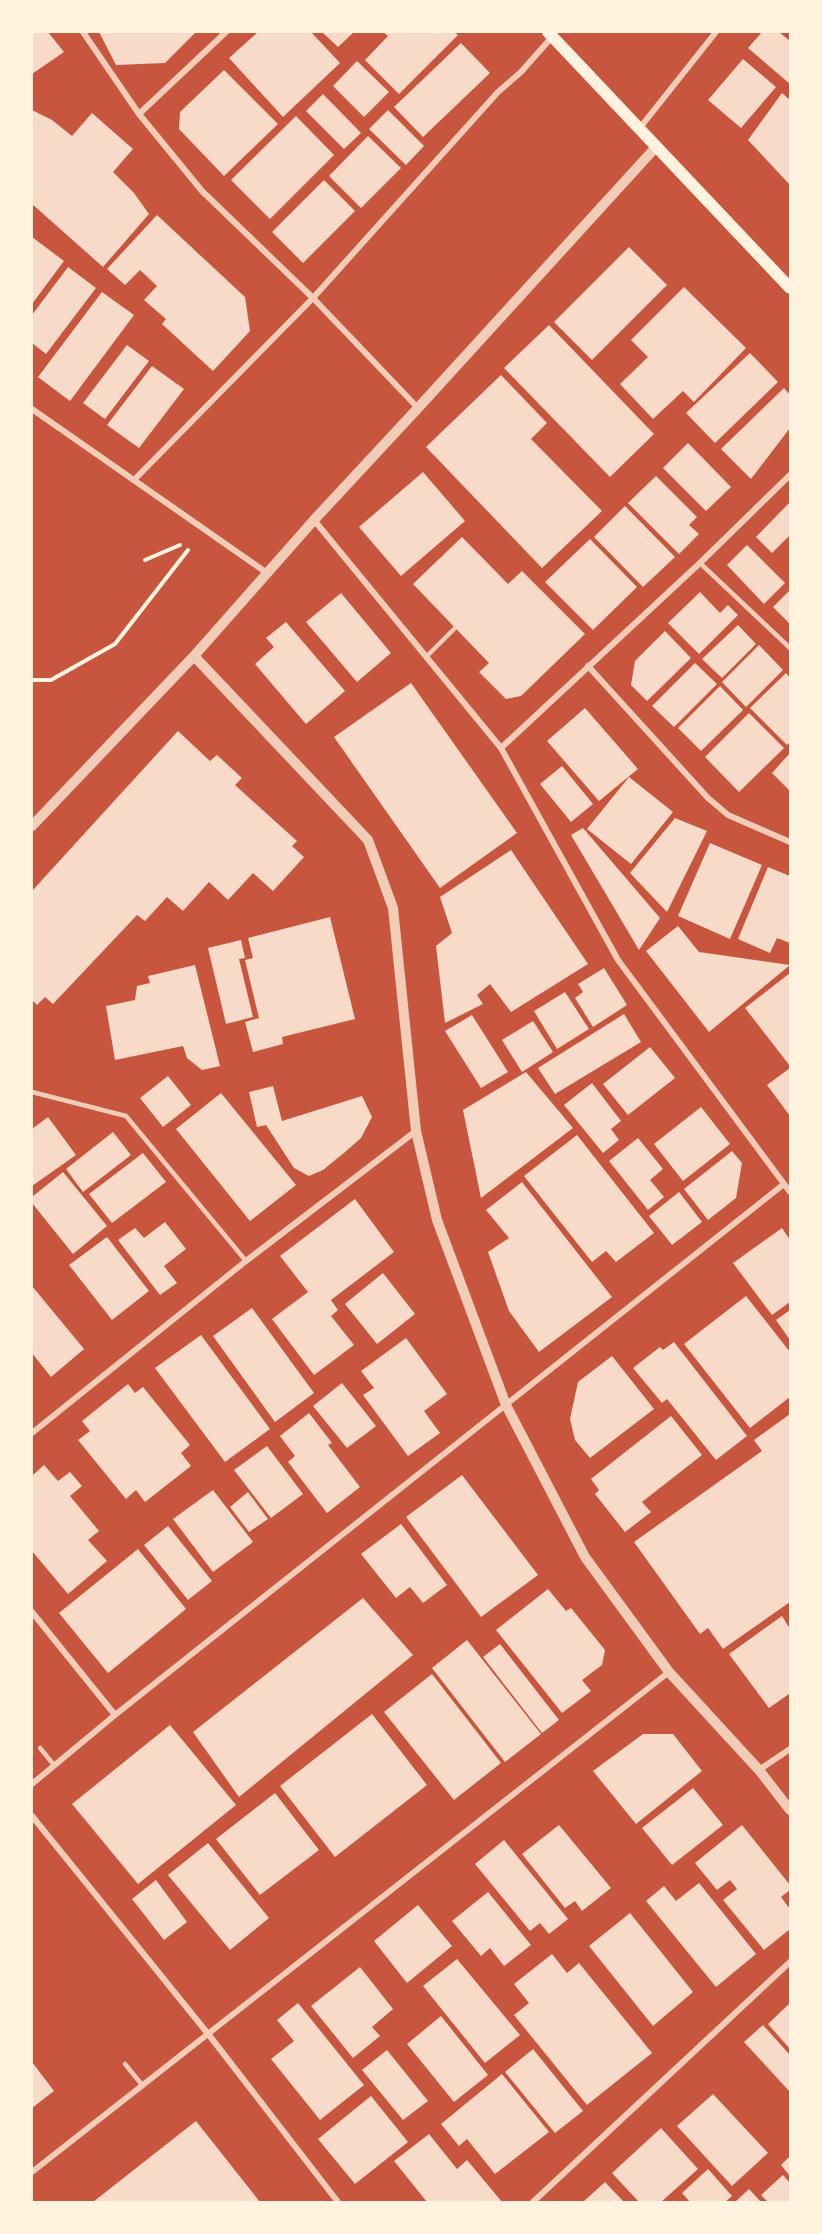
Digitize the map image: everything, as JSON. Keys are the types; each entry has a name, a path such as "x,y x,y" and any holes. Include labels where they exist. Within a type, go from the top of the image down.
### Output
{"main road":[{"path":"550,34 790,288"}],"street":[{"path":"83,32 139,114 202,191 313,298 418,408"},
{"path":"139,114 226,32"},
{"path":"639,129 716,32"},
{"path":"134,480 313,298 498,92 521,72 550,34"},
{"path":"32,825 194,656 314,520 656,147"},
{"path":"32,409 267,573"},
{"path":"501,748 700,563 790,475"},
{"path":"314,520 501,748 618,960 790,1192"},
{"path":"194,656 368,840 393,908 416,1131 437,1220 506,1405 585,1557 669,1672 759,1770 790,1810"},
{"path":"588,666 708,798 728,815 790,843"},
{"path":"32,1433 246,1261 416,1131"},
{"path":"32,1784 115,1715 784,1184"},
{"path":"32,1612 115,1715"},
{"path":"32,2172 669,1672"},
{"path":"759,1770 790,1749"},
{"path":"32,1816 209,2035 338,2202"},
{"path":"533,2202 790,1962"}],"lane":[{"path":"700,563 790,648"},
{"path":"426,657 455,628"},
{"path":"32,1092 126,1116 246,1261"},
{"path":"40,1748 54,1765"},
{"path":"125,2064 143,2086"}],"path":[{"path":"145,560 184,543"},
{"path":"32,680 51,680 115,644 188,550"}],"building":[{"path":"32,32 48,32 64,52 32,74"},
{"path":"99,32 196,32 165,63 116,65"},
{"path":"258,32 311,32 340,63 283,117 229,58"},
{"path":"322,32 354,32 338,47"},
{"path":"383,32 454,32 458,35 399,94 365,60 388,36"},
{"path":"762,32 779,32 790,41 790,84 748,48"},
{"path":"461,43 490,73 423,137 394,107"},
{"path":"743,59 776,87 741,128 708,100"},
{"path":"357,61 389,92 364,117 333,86"},
{"path":"224,70 278,124 224,176 179,129 180,112"},
{"path":"782,93 790,100 790,185 748,140"},
{"path":"323,94 361,133 344,149 306,111"},
{"path":"32,110 52,120 72,136 92,113 133,149 113,172 134,193 149,214 103,267 32,204"},
{"path":"388,110 424,146 406,165 369,129"},
{"path":"296,116 334,155 270,219 231,180"},
{"path":"368,136 401,168 361,208 329,176"},
{"path":"324,180 355,211 303,263 272,232"},
{"path":"157,215 245,297 250,331 213,371 162,324 166,319 144,300 157,286 140,270 125,285 107,269"},
{"path":"32,237 64,261 32,304"},
{"path":"629,247 667,285 592,360 554,322"},
{"path":"68,267 96,288 46,354 32,343 32,315"},
{"path":"684,287 746,348 694,402 683,391 653,419 620,384 648,357 631,340"},
{"path":"102,292 134,315 70,401 38,377"},
{"path":"549,325 654,434 610,477 504,368"},
{"path":"127,345 149,361 105,419 83,403"},
{"path":"750,353 778,382 715,443 686,413"},
{"path":"152,366 184,389 139,448 107,425"},
{"path":"501,375 547,423 531,439 602,511 542,568 426,447"},
{"path":"784,388 790,395 790,428 751,479 721,449"},
{"path":"688,443 731,487 706,511 663,468"},
{"path":"423,472 465,521 401,576 359,527"},
{"path":"656,476 697,517 689,525 699,534 679,554 628,503"},
{"path":"790,502 790,535 772,553 756,537"},
{"path":"625,506 675,557 643,587 594,537"},
{"path":"462,537 508,584 522,571 585,634 521,696 506,699 479,672 489,663 413,584"},
{"path":"590,539 637,587 593,630 545,582"},
{"path":"747,545 785,583 764,604 727,565"},
{"path":"790,590 790,624 773,607"},
{"path":"700,592 720,613 728,605 738,615 699,654 668,623"},
{"path":"341,593 391,653 357,682 306,622"},
{"path":"286,622 345,691 306,724 255,664 274,647 266,638"},
{"path":"738,625 756,644 722,678 702,659"},
{"path":"665,631 691,658 647,701 631,685 635,661"},
{"path":"759,645 783,670 746,707 722,682"},
{"path":"695,663 717,684 674,727 652,706"},
{"path":"786,673 790,678 790,742 787,745 750,708"},
{"path":"411,683 517,833 440,888 334,737"},
{"path":"720,686 743,710 701,751 678,728"},
{"path":"585,708 638,769 599,801 547,741"},
{"path":"749,713 784,748 739,792 705,757"},
{"path":"178,731 210,761 217,755 242,778 235,785 297,841 292,846 304,857 273,891 253,873 228,900 209,882 183,911 167,897 145,921 137,915 53,1004 45,997 37,1005 32,1000 32,891"},
{"path":"790,753 790,791 772,773"},
{"path":"562,766 593,804 571,822 540,784"},
{"path":"629,777 673,812 631,864 587,829"},
{"path":"675,818 707,831 667,912 630,873"},
{"path":"583,828 660,918 639,950 571,835"},
{"path":"710,843 762,865 730,939 678,916"},
{"path":"511,850 588,964 511,1012 490,984 477,995 483,1004 445,1023 436,946 452,933 440,897"},
{"path":"768,867 790,876 790,943 777,938 770,953 738,939"},
{"path":"330,917 355,1019 282,1037 283,1044 253,1052 245,1022 259,1018 245,960 253,958 248,938"},
{"path":"678,926 699,952 790,965 709,1032 646,951"},
{"path":"241,940 245,958 239,959 253,1017 226,1024 208,948"},
{"path":"195,965 220,1066 202,1070 187,1058 183,1046 115,1060 106,1006 135,1000 137,986 150,983 148,976"},
{"path":"604,968 627,1005 593,1027 575,998 583,992 578,984"},
{"path":"790,973 790,1066 745,1008"},
{"path":"565,992 589,1029 557,1049 534,1011"},
{"path":"624,1014 641,1042 555,1094 538,1068"},
{"path":"472,1015 508,1072 481,1088 445,1031"},
{"path":"533,1021 553,1052 522,1072 502,1040"},
{"path":"650,1047 675,1078 628,1115 603,1084"},
{"path":"790,1068 790,1116 767,1085"},
{"path":"526,1072 573,1128 481,1198 463,1110"},
{"path":"168,1076 191,1105 163,1127 140,1098"},
{"path":"592,1083 621,1121 611,1129 619,1140 603,1153 564,1105"},
{"path":"273,1086 282,1121 362,1096 372,1117 361,1138 323,1170 309,1176 294,1168 266,1125 257,1127 249,1092"},
{"path":"221,1093 296,1185 250,1221 176,1129"},
{"path":"701,1107 730,1144 683,1181 654,1144"},
{"path":"48,1117 76,1155 32,1186 32,1129"},
{"path":"113,1132 131,1155 83,1192 66,1169"},
{"path":"577,1135 654,1233 616,1262 606,1251 592,1262 524,1176"},
{"path":"638,1138 663,1169 650,1180 664,1197 648,1210 609,1161"},
{"path":"732,1151 742,1163 736,1198 708,1220 684,1189"},
{"path":"143,1153 166,1182 112,1223 89,1194"},
{"path":"63,1172 107,1226 73,1254 32,1203 32,1197"},
{"path":"522,1182 612,1297 539,1352 509,1311 488,1252 509,1238 486,1210"},
{"path":"679,1192 702,1222 672,1245 649,1216"},
{"path":"355,1199 394,1252 331,1300 338,1310 331,1316 354,1345 314,1375 272,1319 308,1292 280,1256"},
{"path":"165,1222 186,1249 164,1266 177,1283 160,1295 118,1240 135,1228 144,1238"},
{"path":"782,1228 790,1240 790,1302 772,1315 733,1263"},
{"path":"107,1237 149,1291 112,1320 69,1265"},
{"path":"383,1273 415,1314 377,1344 345,1304"},
{"path":"32,1286 84,1349 51,1377 32,1353"},
{"path":"746,1296 790,1352 790,1397 750,1428 684,1344"},
{"path":"252,1308 314,1393 275,1422 213,1336"},
{"path":"790,1310 790,1340 776,1320"},
{"path":"201,1335 270,1429 225,1462 155,1368"},
{"path":"406,1338 447,1394 424,1411 440,1433 408,1456 363,1395 374,1388 361,1371"},
{"path":"674,1342 747,1436 716,1460 667,1399 662,1403 633,1368 660,1347 663,1350"},
{"path":"612,1356 654,1409 590,1458 575,1440 570,1419 578,1382"},
{"path":"342,1383 376,1426 347,1448 313,1406"},
{"path":"128,1384 135,1393 143,1387 190,1445 181,1453 191,1466 145,1502 136,1490 126,1499 78,1440 90,1431 82,1421"},
{"path":"309,1413 332,1443 328,1445 360,1487 327,1513 288,1462 295,1456 280,1436"},
{"path":"790,1414 790,1602 723,1649 708,1628 700,1634 634,1542 762,1451 754,1440"},
{"path":"671,1416 702,1455 642,1502 651,1512 625,1532 595,1494 599,1490 591,1479"},
{"path":"267,1446 303,1494 271,1518 234,1470"},
{"path":"44,1465 58,1481 70,1472 82,1486 70,1496 99,1531 88,1540 107,1561 68,1594 32,1551 32,1476"},
{"path":"462,1475 538,1575 481,1617 406,1517"},
{"path":"213,1490 253,1542 213,1572 173,1519"},
{"path":"248,1492 268,1519 249,1532 230,1507"},
{"path":"401,1524 447,1585 423,1603 410,1587 396,1598 361,1554"},
{"path":"168,1526 212,1581 188,1600 144,1545"},
{"path":"138,1549 186,1609 108,1673 59,1613"},
{"path":"548,1589 566,1611 571,1608 605,1650 602,1665 582,1680 591,1691 562,1713 496,1630"},
{"path":"363,1598 413,1655 239,1797 193,1732"},
{"path":"782,1616 790,1629 790,1696 789,1694 769,1708 729,1654"},
{"path":"467,1640 541,1734 505,1762 432,1668"},
{"path":"500,1644 559,1720 542,1733 483,1657"},
{"path":"432,1674 501,1763 454,1800 384,1712"},
{"path":"372,1714 427,1785 335,1857 280,1786"},
{"path":"170,1725 236,1805 138,1884 72,1804"},
{"path":"643,1734 673,1734 702,1771 636,1824 593,1771"},
{"path":"693,1788 723,1825 672,1865 642,1828"},
{"path":"275,1793 319,1850 260,1895 216,1839"},
{"path":"559,1825 611,1888 582,1911 575,1901 565,1908 522,1854"},
{"path":"742,1825 790,1885 790,1890 781,1897 790,1909 790,1929 764,1950 723,1900 737,1889 730,1880 717,1890 695,1863"},
{"path":"504,1840 568,1919 549,1934 540,1923 530,1931 475,1864"},
{"path":"208,1843 269,1918 230,1950 168,1875"},
{"path":"156,1880 187,1922 164,1940 132,1899"},
{"path":"699,1883 756,1954 716,1987 646,1901 664,1886 676,1901"},
{"path":"488,1892 531,1945 504,1966 490,1948 481,1956 452,1921"},
{"path":"418,1905 452,1946 407,1983 374,1941"},
{"path":"630,1913 693,1992 653,2026 589,1946"},
{"path":"552,1954 567,1973 579,1963 652,2053 587,2105 514,2015 529,2003 514,1984"},
{"path":"457,1959 520,2035 485,2063 423,1986"},
{"path":"360,1967 393,2009 372,2027 380,2036 353,2058 311,2006"},
{"path":"298,2003 364,2085 320,2120 271,2059 294,2041 277,2020"},
{"path":"790,2003 790,2049 768,2024"},
{"path":"441,2016 488,2075 454,2102 407,2044"},
{"path":"763,2025 790,2055 790,2092 744,2042"},
{"path":"533,2049 583,2111 555,2133 505,2072"},
{"path":"387,2050 428,2101 403,2120 362,2070"},
{"path":"32,2062 54,2091 32,2108"},
{"path":"502,2074 549,2132 495,2174 467,2139 459,2146 441,2124"},
{"path":"713,2094 768,2153 732,2186 677,2126"},
{"path":"371,2096 408,2142 355,2184 318,2139"},
{"path":"196,2121 260,2202 93,2202"},
{"path":"661,2128 698,2169 661,2202 639,2202 612,2173"},
{"path":"429,2134 457,2169 467,2160 502,2202 427,2202 394,2161"},
{"path":"790,2156 790,2176 781,2165"},
{"path":"708,2169 732,2196 725,2202 690,2202 682,2193"},
{"path":"783,2175 790,2183 790,2202 768,2202 761,2195"},
{"path":"605,2182 624,2202 583,2202"},
{"path":"749,2189 761,2202 735,2202"}]}
